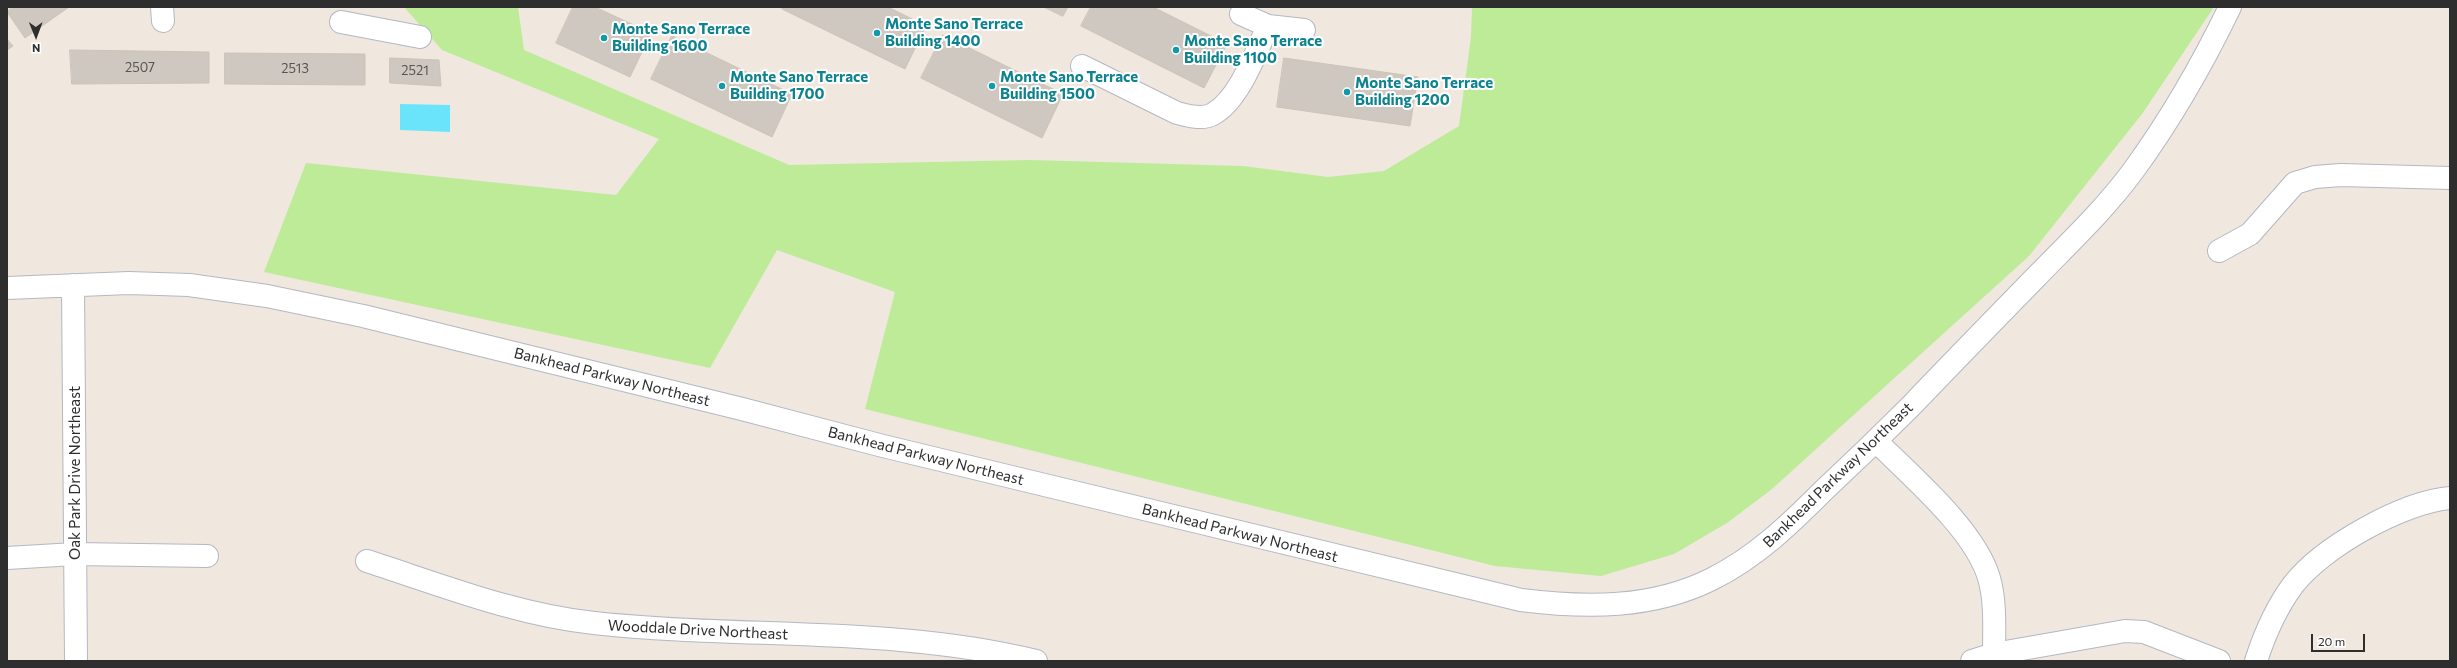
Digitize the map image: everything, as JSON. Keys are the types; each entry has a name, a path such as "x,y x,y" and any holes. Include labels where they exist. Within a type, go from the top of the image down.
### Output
{"street":[{"name":"Bankhead Parkway Northeast","path":"7,288 129,283 189,285 282,299 416,329 1236,532 1521,600 1569,606 1608,606 1645,601 1674,594 1712,579 1744,561 1776,537 1876,441 2085,227 2132,173 2176,110 2230,7"},
{"path":"1241,14 1268,26 1304,30"},
{"path":"341,22 420,37"},
{"path":"1082,66 1177,113 1193,118 1213,115 1228,102 1242,79 1268,26"},
{"path":"2218,250 2250,234 2295,183 2315,177 2341,175 2450,178"},
{"name":"Oak Park Drive Northeast","path":"73,285 76,661"},
{"path":"1876,441 1945,510 1982,558 1990,580 1994,654"},
{"path":"2256,661 2275,611 2294,583 2327,553 2377,521 2431,499 2450,498"},
{"path":"7,558 76,554 207,556"},
{"name":"Wooddale Drive Northeast","path":"367,561 518,609 593,623 725,633 904,640 994,651 1036,661"},
{"path":"1972,661 1994,654 2125,631 2144,632 2219,661"}],"green space":[{"path":"404,7 518,7 524,50 789,165 1030,160 1243,166 1328,177 1384,171 1459,126 1471,37 1472,7 2214,7 2142,114 2029,256 1772,489 1727,523 1674,554 1601,576 1495,566 865,409 895,292 777,250 710,368 264,272 306,163 616,195 659,139 442,50"}],"water":[{"path":"400,104 450,105 450,132 400,130"}],"building":[{"path":"12,7 69,7 25,38 7,12"},
{"name":"Monte Sano Terrace Building 1600","path":"573,7 595,7 651,33 630,77 556,43"},
{"name":"Monte Sano Terrace Building 1400","path":"783,7 888,7 926,26 905,69 782,9"},
{"path":"1044,7 1068,7 1063,16"},
{"name":"Monte Sano Terrace Building 1100","path":"1091,7 1153,7 1227,44 1204,88 1081,26"},
{"name":"Monte Sano Terrace Building 1500","path":"943,35 1063,94 1042,138 921,78"},
{"name":"Monte Sano Terrace Building 1700","path":"672,36 792,94 772,137 651,79"},
{"path":"7,39 13,46 7,50"},
{"path":"70,50 209,52 209,83 72,84"},
{"path":"225,53 365,54 365,85 225,84"},
{"path":"390,58 439,60 441,86 390,83"},
{"name":"Monte Sano Terrace Building 1200","path":"1284,58 1418,77 1410,126 1277,107"}],"place":[{"name":"Monte Sano Terrace Building 1400","path":"877,33"},
{"name":"Monte Sano Terrace Building 1600","path":"604,38"},
{"name":"Monte Sano Terrace Building 1100","path":"1176,50"},
{"name":"Monte Sano Terrace Building 1700","path":"722,86"},
{"name":"Monte Sano Terrace Building 1500","path":"992,86"},
{"name":"Monte Sano Terrace Building 1200","path":"1347,92"}]}
